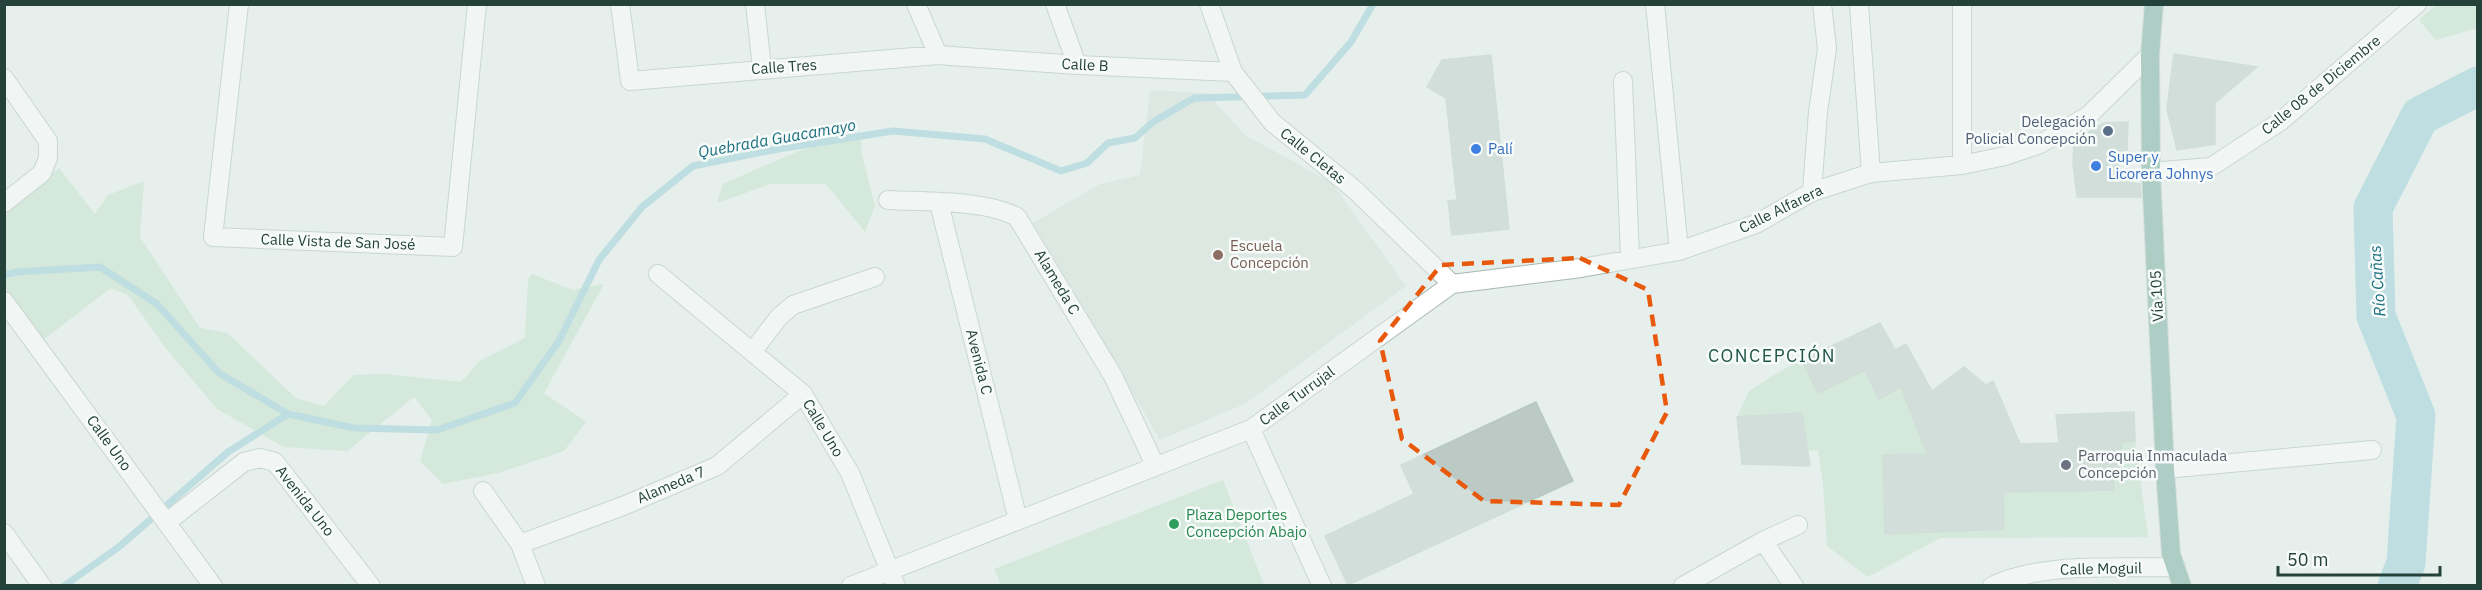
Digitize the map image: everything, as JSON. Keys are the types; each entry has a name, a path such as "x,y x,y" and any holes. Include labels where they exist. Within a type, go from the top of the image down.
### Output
{"main road":[{"name":"Vía 105","path":"2154,4 2150,55 2151,172 2165,469 2170,554 2182,585"}],"street":[{"name":"Calle Vista de San José","path":"239,4 213,237 453,247 477,4"},
{"name":"Calle Tres","path":"620,4 630,81 762,68 938,55"},
{"path":"755,4 762,68"},
{"path":"916,4 938,55"},
{"path":"1055,4 1077,65"},
{"name":"Calle Cletas","path":"1209,4 1233,72 1272,122 1355,190 1452,284"},
{"path":"1655,4 1679,251"},
{"path":"1812,192 1818,112 1827,49 1822,4"},
{"path":"1858,4 1871,173"},
{"path":"1962,4 1962,165"},
{"name":"Calle 08 de Diciembre","path":"2151,172 2211,167 2281,121 2417,4"},
{"name":"Calle B","path":"938,55 1077,65 1233,72"},
{"name":"Calle Alfarera","path":"1452,284 1581,268 1679,251 1756,224 1812,192 1871,173 1962,165 2005,156 2040,144 2089,115 2150,55"},
{"path":"4,78 48,141 48,158 42,173 4,203"},
{"path":"1623,81 1630,258"},
{"name":"Alameda C","path":"888,200 986,207 1007,211 1017,217 1113,376 1155,465"},
{"name":"Avenida C","path":"939,204 1018,520"},
{"name":"Calle Uno","path":"658,273 803,394 850,473 893,577"},
{"path":"753,351 779,317 793,305 874,277"},
{"name":"Calle Turrujal","path":"1322,585 1251,429 1452,284"},
{"name":"Calle Uno","path":"4,301 213,585"},
{"name":"Alameda 7","path":"520,544 623,506 717,466 803,394"},
{"path":"851,585 893,577 1018,520 1251,429"},
{"path":"2165,469 2372,450"},
{"name":"Avenida Uno","path":"167,522 244,462 260,458 275,462 371,585"},
{"path":"483,491 520,544 536,585"},
{"path":"1683,585 1763,541 1798,525"},
{"path":"4,533 40,585"},
{"path":"1763,541 1794,585"},
{"name":"Calle Moguil","path":"1992,585 2007,579 2052,570 2176,567"}],"highlighted area":[{"path":"1580,258 1648,290 1667,412 1619,505 1484,501 1402,439 1380,341 1441,265"}],"shaded area":[{"name":"Escuela Concepción","path":"1150,90 1207,93 1245,135 1332,183 1406,286 1245,404 1160,440 1033,223 1100,184 1140,175"}],"green space":[{"path":"2437,4 2477,5 2477,28 2436,40 2419,20"},
{"path":"860,132 862,155 875,206 865,232 826,184 770,184 717,203 723,184 796,152"},
{"path":"59,168 95,214 108,195 144,181 140,237 200,328 227,333 296,398 324,406 354,375 385,374 461,382 481,360 525,338 528,280 532,274 573,290 604,284 544,393 586,422 564,451 498,473 443,484 420,461 432,420 414,397 347,451 284,447 217,409 164,346 128,295 111,288 43,340 5,289 5,212"},
{"path":"1802,360 1818,393 1865,370 1879,399 1900,388 1910,408 1938,406 1912,417 1921,439 1973,425 1983,446 2016,433 2021,444 2012,492 2113,490 2113,477 2121,477 2121,454 2111,442 2135,441 2148,537 1940,538 1868,577 1827,546 1823,483 1818,450 1808,451 1802,413 1737,417 1749,391"},
{"name":"Plaza Deportes Concepción Abajo","path":"1223,480 1264,585 1001,585 994,569"}],"building":[{"path":"2174,54 2257,67 2215,103 2215,144 2177,150 2167,109"},
{"name":"Palí","path":"1491,55 1509,229 1452,235 1448,201 1457,200 1446,98 1427,87 1442,60"},
{"path":"2128,122 2127,150 2119,152 2119,181 2140,184 2141,197 2077,197 2073,163 2074,140 2104,123"},
{"path":"1880,323 1895,350 1906,344 1932,391 1964,367 1986,385 1993,381 2020,444 2059,443 2056,415 2134,412 2135,441 2121,442 2121,477 2113,477 2114,490 2003,492 2004,529 1885,534 1883,455 1927,454 1901,387 1879,399 1865,370 1818,393 1802,360"},
{"path":"1536,402 1573,481 1348,585 1325,536 1414,494 1401,465"},
{"path":"1802,413 1810,466 1742,464 1737,417"}],"waterway":[{"name":"Quebrada Guacamayo","path":"4,275 17,272 100,267 157,304 219,373 288,414 354,428 437,430 515,403 559,341 599,260 642,207 693,166 778,149 893,131 985,139 1061,171 1087,163 1108,143 1135,138 1153,122 1194,98 1305,95 1351,42 1373,4"},
{"name":"Río Cañas","path":"2397,586 2406,563 2416,416 2376,316 2373,208 2420,116 2478,86"},
{"path":"64,586 120,546 228,452 288,414"}],"place":[{"name":"Delegación Policial Concepción","path":"2108,131"},
{"name":"Palí","path":"1476,149"},
{"name":"Super y Licorera Johnys","path":"2096,166"},
{"name":"Escuela Concepción","path":"1218,255"},
{"name":"Parroquia Inmaculada Concepción","path":"2066,465"},
{"name":"Plaza Deportes Concepción Abajo","path":"1174,524"}],"district":[{"name":"CONCEPCIÓN","path":"1772,356"}]}
